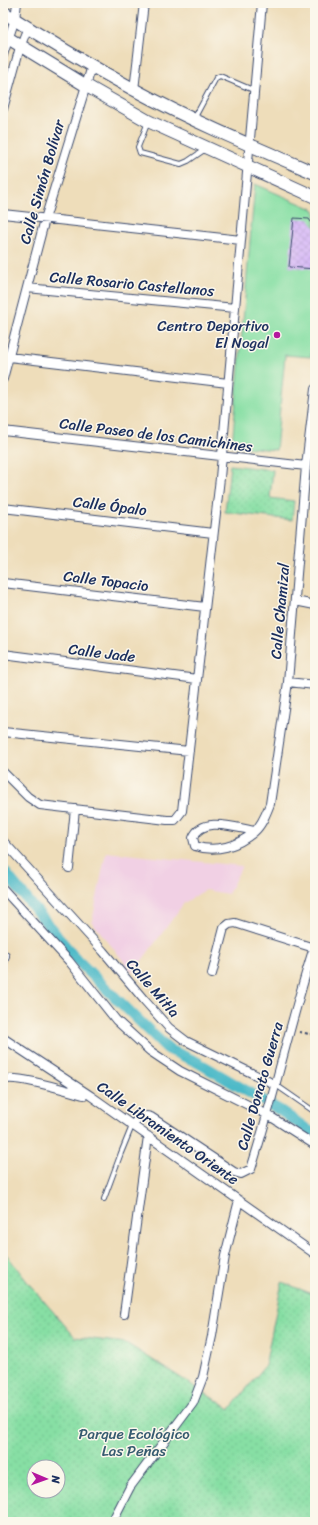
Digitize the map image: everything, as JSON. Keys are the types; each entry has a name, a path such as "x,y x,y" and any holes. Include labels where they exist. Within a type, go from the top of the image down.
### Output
{"street":[{"path":"3,55 6,37 15,19 17,3"},
{"path":"3,772 28,797 40,805 175,820 182,811 222,457 262,3"},
{"path":"134,90 142,4"},
{"path":"3,12 134,90 250,145 315,173"},
{"path":"3,109 20,46 28,27"},
{"path":"6,37 148,121 315,197"},
{"name":"Calle Simón Bolívar","path":"3,378 45,219 92,66"},
{"path":"3,214 241,240"},
{"name":"Calle Rosario Castellanos","path":"27,288 235,308"},
{"path":"9,357 228,383"},
{"name":"Calle Chamizal","path":"255,831 215,824 201,827 195,831 193,838 195,846 204,849 219,850 239,842 255,831 264,819 270,804 288,682 306,466 315,389"},
{"name":"Calle Paseo de los Camichines","path":"3,431 306,466"},
{"name":"Calle Ópalo","path":"3,508 214,533"},
{"name":"Calle Topacio","path":"3,583 205,607"},
{"path":"295,601 315,605"},
{"name":"Calle Jade","path":"3,654 197,679"},
{"path":"288,682 315,685"},
{"path":"3,732 189,751"},
{"path":"69,868 75,809"},
{"name":"Calle Mitla","path":"3,841 103,951 169,1028 186,1041 275,1089"},
{"path":"3,889 69,961 116,1020 150,1051 180,1071 269,1111 315,1145"},
{"path":"212,974 224,928 229,924 234,923 314,946"},
{"name":"Calle Donato Guerra","path":"132,1126 139,1117 145,1115 151,1117 234,1172 241,1174 251,1169 269,1111 314,946"},
{"path":"3,954 3,963"},
{"name":"Calle Libramiento Oriente","path":"3,1038 91,1096 315,1254"},
{"path":"3,1080 22,1079 91,1096"},
{"path":"124,1314 148,1136"},
{"path":"112,1522 130,1487 193,1403 203,1377 212,1336 225,1256 239,1200"}],"lane":[{"path":"194,119 216,78 220,76 254,90"},
{"path":"148,121 138,147 140,153 181,164 188,161 206,148"},
{"name":"Calle Mitla","path":"275,1089 315,1112"},
{"path":"104,1199 132,1126"}],"path":[{"path":"290,1030 315,1035"}],"shaded area":[{"path":"106,852 242,866 228,894 205,890 184,903 133,973 92,922"}],"green space":[{"name":"Centro Deportivo El Nogal","path":"255,184 315,210 315,316 311,357 285,355 276,450 232,446"},
{"path":"230,465 273,470 270,498 294,501 292,520 225,512"},
{"name":"Parque Ecológico Las Peñas","path":"3,1252 75,1337 126,1343 230,1409 265,1366 282,1282 315,1295 315,1522 3,1522"}],"building":[{"path":"294,218 309,219 315,228 315,269 289,267"}],"waterway":[{"path":"3,870 76,959 168,1049 197,1062 281,1111 315,1135"}],"place":[{"name":"Centro Deportivo El Nogal","path":"277,335"}]}
